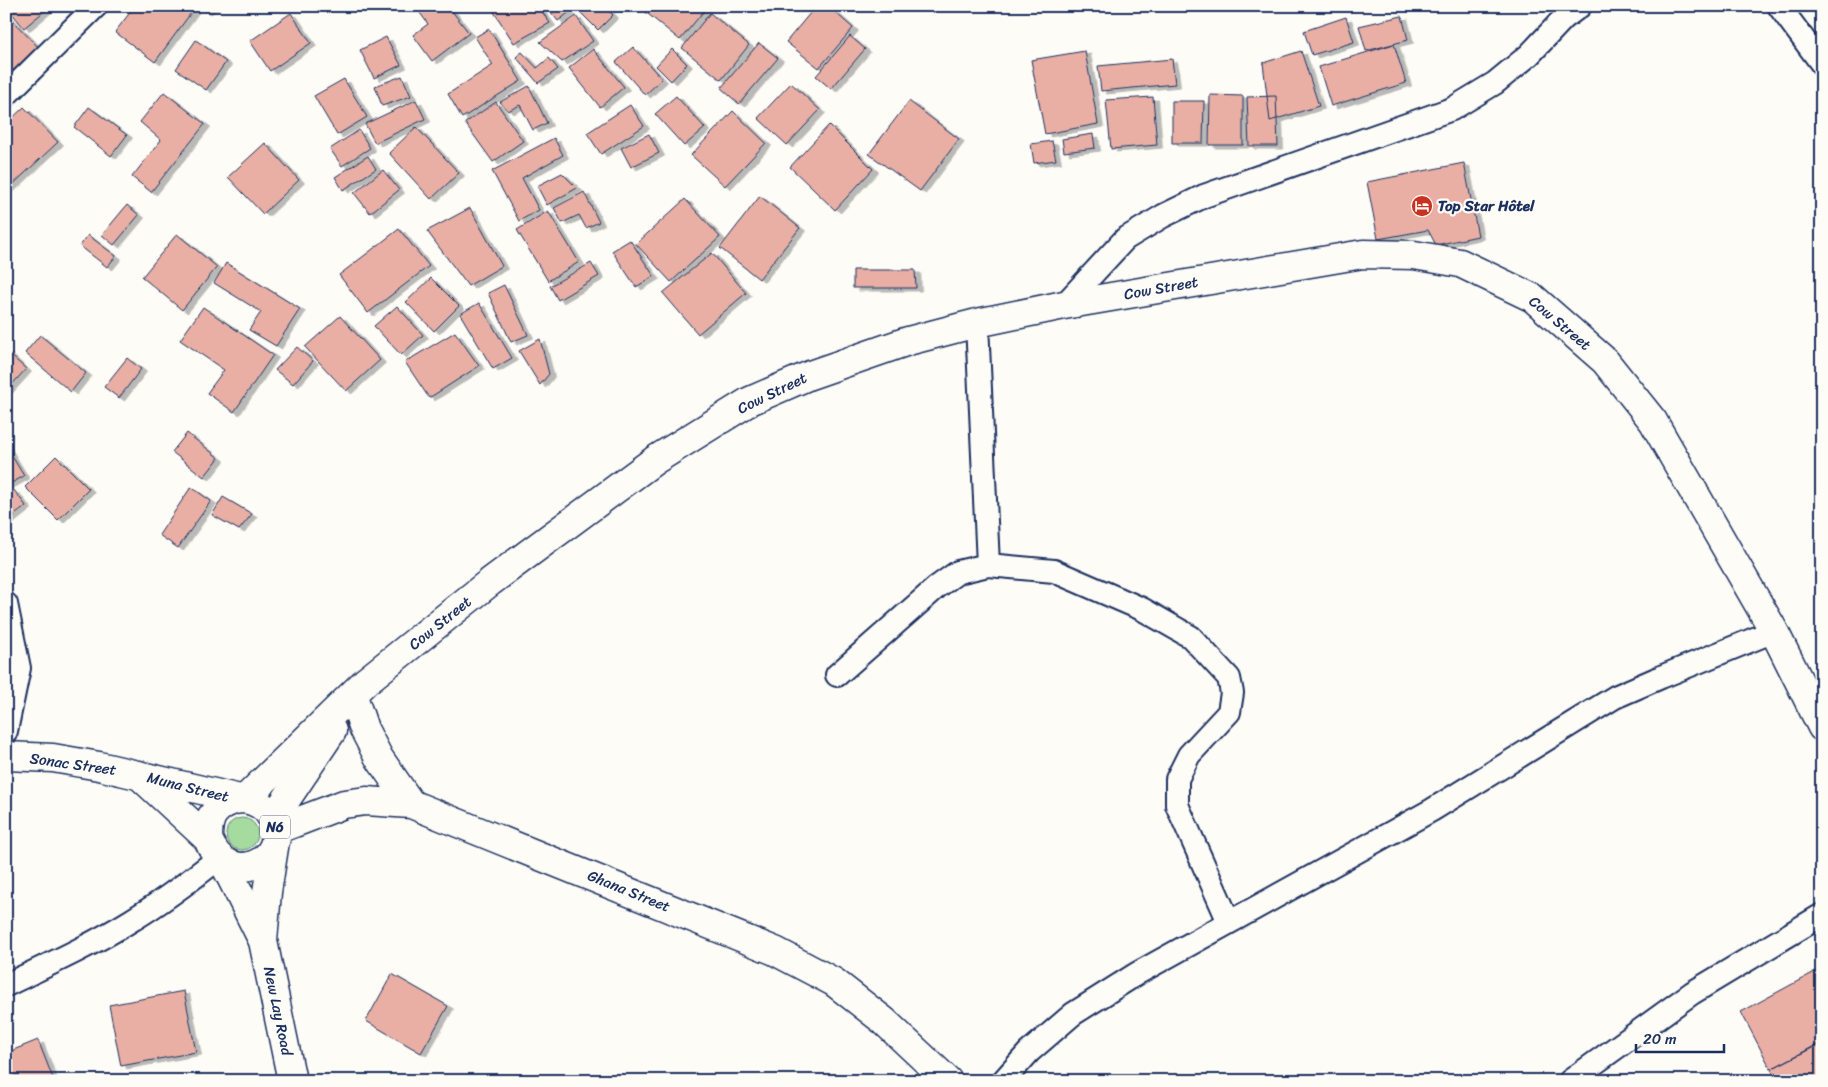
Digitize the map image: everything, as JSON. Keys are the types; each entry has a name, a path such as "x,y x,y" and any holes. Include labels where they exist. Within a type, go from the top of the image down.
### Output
{"main road":[{"name":"Cow Street","path":"217,853 208,828 212,817 219,808 229,802 242,799 360,690 490,582 647,466 750,401 836,365 908,341 977,323 1064,304 1364,254 1414,255 1460,263 1533,298 1605,361 1652,421 1774,631 1822,727"},
{"name":"Cow Street","path":"275,829 360,690"},
{"path":"360,690 364,729 379,758 411,804"},
{"name":"Sonac Street","path":"6,756 53,758 139,775"},
{"name":"Muna Street","path":"139,775 242,799"},
{"name":"Muna Street","path":"139,775 217,853"},
{"name":"N6","path":"217,853 233,866 245,867 256,865 266,858 273,849 275,829 268,811 262,806 242,799"},
{"name":"Ghana Street","path":"275,829 344,804 366,801 411,804 775,951 834,982 884,1021 948,1081"},
{"name":"N6","path":"263,941 275,829"},
{"name":"N6","path":"217,853 263,941"},
{"name":"New Lay Road","path":"263,941 292,1081"}],"street":[{"path":"6,95 96,6"},
{"path":"1064,304 1125,239 1163,216 1204,196 1452,110 1502,78 1530,55 1564,18 1580,6"},
{"path":"1779,6 1822,64"},
{"path":"977,323 988,565"},
{"path":"837,675 938,587 958,572 988,565 1054,571 1142,609 1191,636 1229,678 1232,693 1229,712 1189,754 1177,779 1177,805 1228,922"},
{"path":"6,604 19,668 6,731"},
{"path":"1003,1081 1028,1052 1073,1014 1138,973 1432,810 1615,698 1774,631"},
{"path":"6,985 51,964 131,921 168,896 217,853"},
{"path":"1570,1081 1692,993 1822,915"}],"green space":[{"path":"242,818 248,819 253,823 257,828 257,840 253,845 248,849 242,850 236,849 231,845 227,840 226,834 227,828 231,823 236,819"}],"building":[{"path":"6,6 46,6 48,8 24,28"},
{"path":"135,6 196,6 155,62 115,32"},
{"path":"202,6 215,6 205,11"},
{"path":"415,6 448,6 469,33 432,61 413,35 428,24"},
{"path":"497,6 538,6 550,23 514,43 492,9"},
{"path":"546,6 569,6 572,10 558,21"},
{"path":"574,6 604,6 613,15 598,30"},
{"path":"646,6 708,6 680,40 643,10"},
{"path":"816,6 828,6 853,28 819,68 786,42"},
{"path":"291,13 311,43 270,71 250,41"},
{"path":"710,13 749,45 721,80 682,48"},
{"path":"6,14 40,49 16,73 6,63"},
{"path":"576,16 593,41 562,62 540,42"},
{"path":"1402,16 1408,40 1366,51 1359,26"},
{"path":"1346,17 1354,42 1312,55 1304,31"},
{"path":"489,29 521,81 462,118 448,94 493,65 475,37"},
{"path":"850,36 865,49 831,89 816,76"},
{"path":"386,37 401,65 374,78 360,50"},
{"path":"196,40 226,62 206,90 176,69"},
{"path":"759,43 778,58 739,104 721,88"},
{"path":"1394,44 1406,83 1331,106 1319,67"},
{"path":"633,47 662,79 645,95 616,62"},
{"path":"593,49 624,87 600,107 569,68"},
{"path":"672,49 687,64 671,81 656,66"},
{"path":"1085,51 1098,124 1045,134 1031,60"},
{"path":"1301,51 1319,106 1270,121 1263,63"},
{"path":"522,52 537,68 549,58 558,69 538,83 516,57"},
{"path":"1172,59 1175,84 1101,91 1098,66"},
{"path":"402,76 411,96 382,106 375,86"},
{"path":"344,79 367,117 337,135 314,96"},
{"path":"791,83 820,110 787,145 758,118"},
{"path":"529,86 547,123 533,130 520,105 508,111 500,102"},
{"path":"164,92 205,124 151,192 132,177 161,140 140,122"},
{"path":"1210,95 1243,96 1243,145 1209,145"},
{"path":"676,96 705,128 684,146 655,114"},
{"path":"1276,96 1278,146 1249,146 1247,97"},
{"path":"1153,97 1157,145 1111,149 1106,100"},
{"path":"416,100 425,119 375,143 365,124"},
{"path":"909,101 959,139 920,191 869,154"},
{"path":"1172,101 1204,101 1203,143 1172,143"},
{"path":"496,102 523,141 493,162 465,123"},
{"path":"630,105 644,126 601,154 587,133"},
{"path":"24,107 58,142 6,191 6,124"},
{"path":"89,107 127,135 111,156 74,127"},
{"path":"733,111 766,143 725,186 691,155"},
{"path":"829,125 873,169 835,210 790,167"},
{"path":"416,127 459,173 431,199 389,153"},
{"path":"359,130 370,148 342,166 330,149"},
{"path":"649,134 659,153 631,167 621,148"},
{"path":"1093,134 1095,148 1064,152 1062,139"},
{"path":"554,138 563,155 522,178 539,210 519,221 492,171"},
{"path":"1052,141 1056,160 1034,163 1031,144"},
{"path":"265,143 299,180 263,214 228,177"},
{"path":"368,156 376,169 343,190 335,177"},
{"name":"Top Star Hôtel","path":"1464,163 1478,236 1436,245 1428,230 1378,239 1367,182"},
{"path":"383,170 399,190 370,213 354,193"},
{"path":"562,173 577,188 547,205 537,186"},
{"path":"584,192 599,222 586,228 579,215 562,223 554,208"},
{"path":"760,196 800,228 759,279 720,248"},
{"path":"685,199 720,237 671,282 636,244"},
{"path":"127,205 139,215 114,245 102,235"},
{"path":"470,208 502,266 468,286 427,231"},
{"path":"548,211 579,262 548,281 517,230"},
{"path":"399,229 429,266 368,313 339,275"},
{"path":"177,234 217,267 182,310 142,277"},
{"path":"88,235 116,256 107,267 80,246"},
{"path":"630,240 654,276 636,287 612,251"},
{"path":"712,253 746,293 698,334 663,293"},
{"path":"226,263 300,309 276,346 249,330 261,312 214,283"},
{"path":"591,263 599,276 558,300 550,286"},
{"path":"853,270 915,270 916,288 853,288"},
{"path":"431,278 459,306 434,331 406,302"},
{"path":"504,285 528,335 511,342 488,293"},
{"path":"479,303 512,358 493,369 460,314"},
{"path":"397,306 423,335 401,355 374,326"},
{"path":"203,307 273,355 234,412 207,393 224,370 180,340"},
{"path":"340,316 380,360 346,391 305,347"},
{"path":"455,332 479,366 429,398 405,362"},
{"path":"40,335 86,373 71,392 25,353"},
{"path":"540,339 549,374 540,385 519,351"},
{"path":"297,347 313,361 293,384 275,370"},
{"path":"6,351 26,369 6,391"},
{"path":"127,358 141,369 119,398 104,387"},
{"path":"187,433 219,458 204,477 172,452"},
{"path":"6,446 24,476 6,486"},
{"path":"56,456 89,489 58,520 25,487"},
{"path":"191,487 211,501 178,548 159,535"},
{"path":"14,490 26,506 6,522 6,497"},
{"path":"223,497 252,514 239,530 212,515"},
{"path":"1822,968 1822,1042 1771,1069 1741,1012"},
{"path":"392,974 448,1006 421,1053 366,1021"},
{"path":"184,991 196,1052 121,1066 109,1005"},
{"path":"38,1040 54,1081 6,1081 6,1053"},
{"path":"1822,1043 1822,1081 1777,1081 1771,1069"}],"place":[{"name":"Top Star Hôtel","path":"1422,206"}]}
